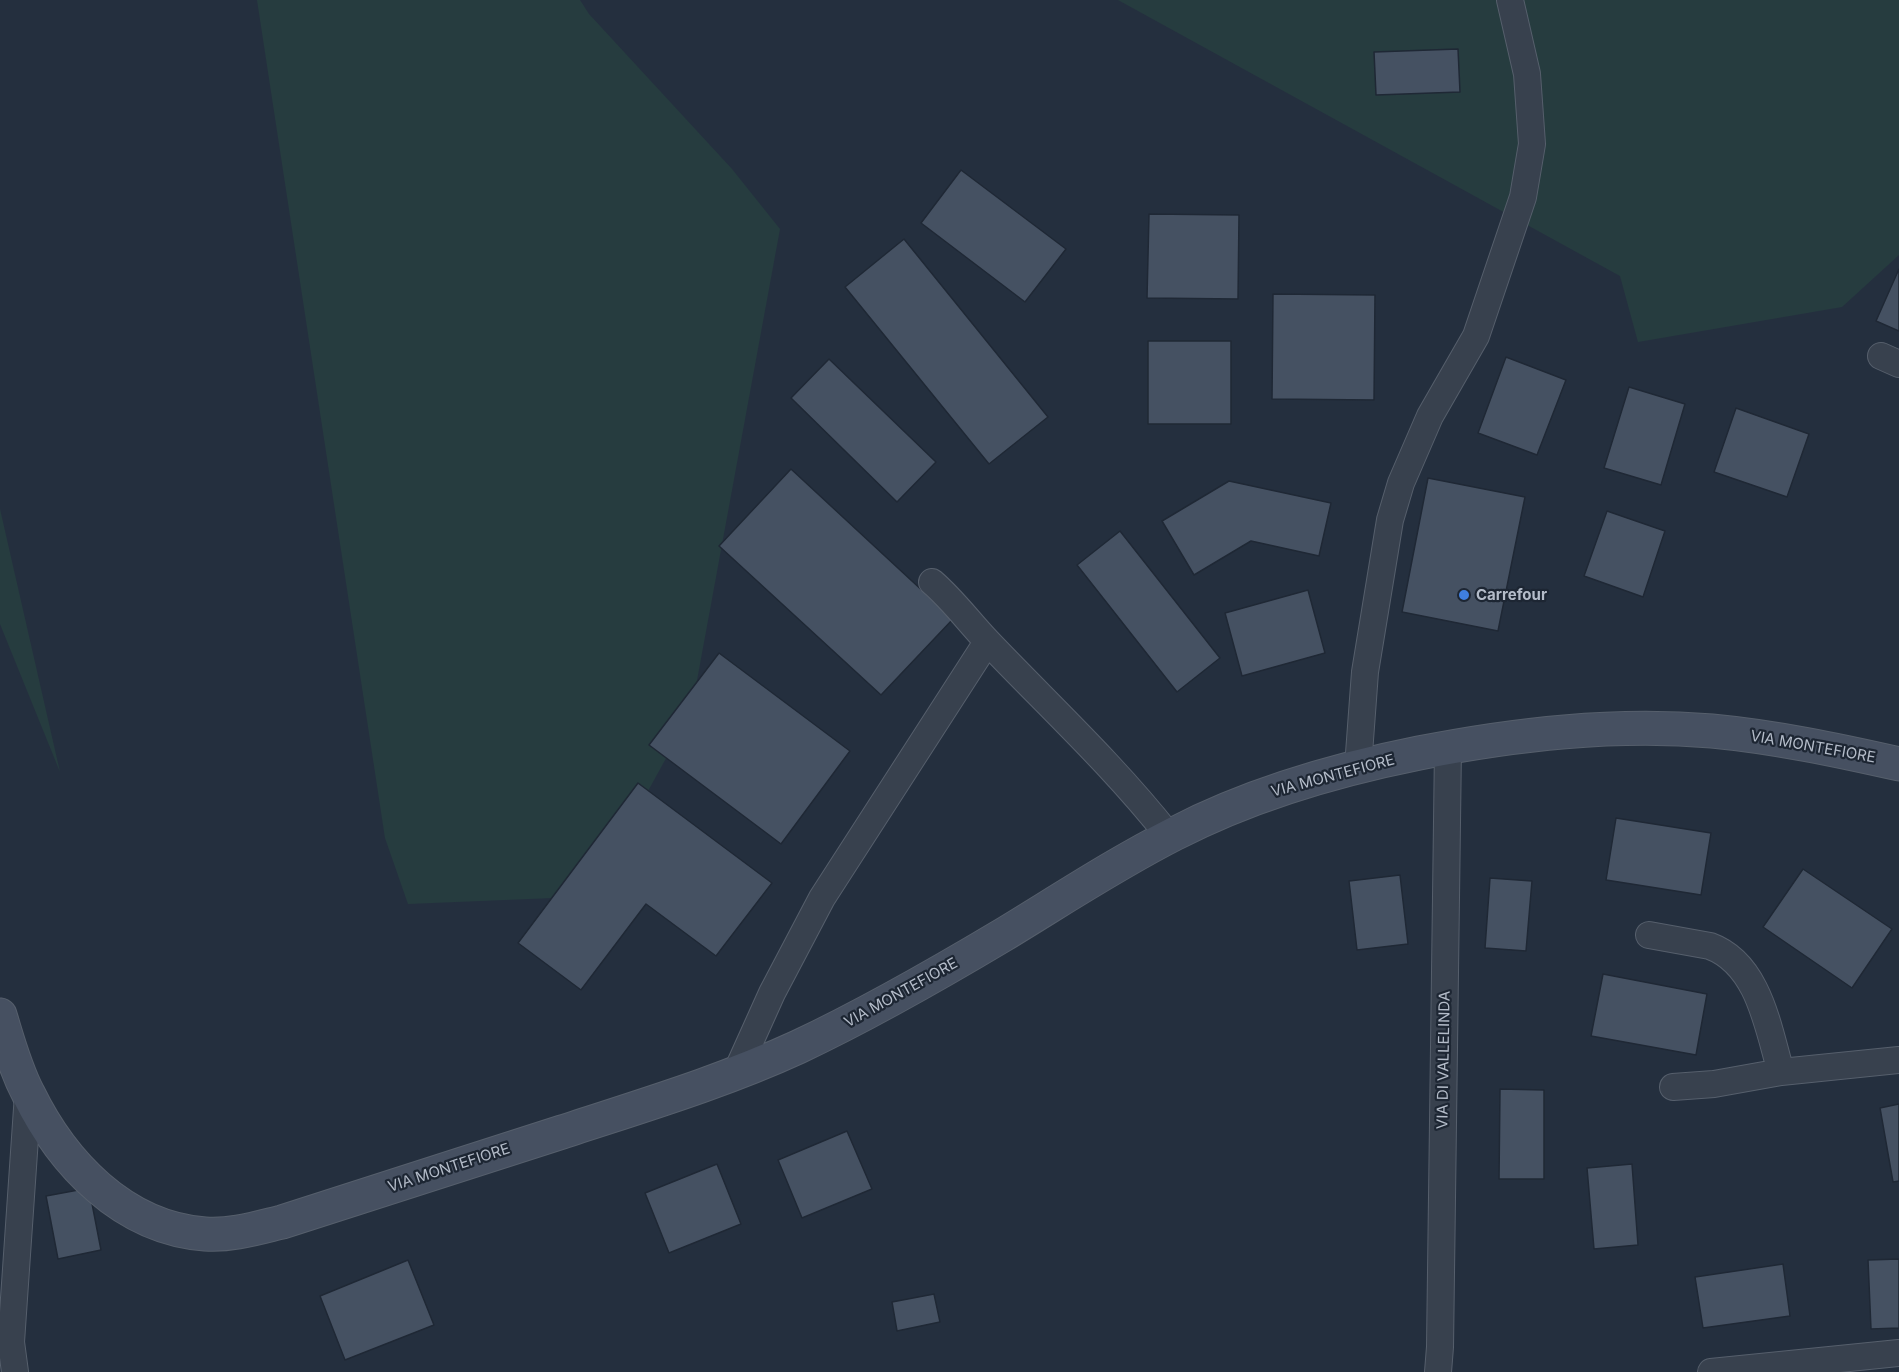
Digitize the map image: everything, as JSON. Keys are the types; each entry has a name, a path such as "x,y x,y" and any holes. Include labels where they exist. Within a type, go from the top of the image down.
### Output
{"main road":[{"name":"VIA MONTEFIORE","path":"0,1015 28,1094 63,1150 104,1193 126,1208 178,1230 207,1234 255,1229 645,1105 736,1073 860,1017 1169,836 1215,813 1270,792 1358,767 1448,747 1558,732 1656,728 1752,736 1899,764"}],"street":[{"path":"1358,767 1365,672 1389,520 1401,483 1430,416 1476,336 1523,197 1532,144 1527,74 1510,0"},
{"path":"932,582 959,608 987,642 1102,758 1169,836"},
{"path":"736,1073 772,993 827,889 987,642"},
{"name":"VIA DI VALLELINDA","path":"1438,1372 1448,747"},
{"path":"1649,936 1710,946 1737,963 1752,983 1780,1072"},
{"path":"1673,1087 1714,1084 1780,1072 1899,1060"},
{"path":"15,1372 5,1348 28,1094"},
{"path":"1711,1372 1899,1353"}],"green space":[{"path":"257,0 580,0 589,14 732,169 780,229 691,713 648,791 600,851 553,898 408,904 385,838"},
{"path":"1118,0 1899,0 1899,255 1842,307 1638,342 1620,276"},
{"path":"0,509 60,772 0,624"}],"building":[{"path":"1458,49 1460,92 1376,95 1374,52"},
{"path":"961,170 1066,249 1025,302 921,223"},
{"path":"1149,214 1239,215 1238,299 1147,298"},
{"path":"904,239 1048,417 989,464 845,287"},
{"path":"1899,269 1899,331 1876,321"},
{"path":"1273,294 1375,295 1374,400 1272,399"},
{"path":"1148,341 1231,341 1231,424 1148,424"},
{"path":"1506,357 1566,380 1537,455 1478,433"},
{"path":"829,359 936,462 897,502 791,398"},
{"path":"1629,387 1685,404 1661,485 1604,468"},
{"path":"1736,408 1809,434 1787,497 1714,472"},
{"path":"791,469 953,619 881,695 719,546"},
{"path":"1428,478 1525,497 1498,631 1402,612"},
{"path":"1229,481 1331,503 1319,556 1251,541 1194,575 1162,521"},
{"path":"1607,511 1665,531 1643,597 1584,576"},
{"path":"1120,531 1220,658 1177,692 1077,565"},
{"path":"1308,590 1325,653 1242,676 1225,613"},
{"path":"719,653 850,751 781,844 649,745"},
{"path":"638,783 772,883 716,956 646,904 581,990 518,943"},
{"path":"1616,818 1711,833 1701,895 1606,880"},
{"path":"1803,869 1892,929 1852,988 1763,927"},
{"path":"1400,875 1408,944 1357,950 1349,881"},
{"path":"1490,878 1532,881 1526,951 1485,948"},
{"path":"1603,974 1707,994 1696,1055 1591,1036"},
{"path":"1500,1089 1544,1090 1544,1179 1499,1179"},
{"path":"1899,1104 1899,1181 1893,1182 1880,1108"},
{"path":"847,1131 872,1189 802,1218 778,1160"},
{"path":"717,1164 741,1224 669,1253 645,1193"},
{"path":"1632,1164 1638,1245 1594,1249 1587,1168"},
{"path":"89,1188 101,1250 58,1259 46,1196"},
{"path":"1899,1259 1899,1328 1871,1329 1868,1260"},
{"path":"408,1260 434,1325 345,1360 320,1296"},
{"path":"1783,1264 1790,1316 1703,1328 1695,1277"},
{"path":"934,1294 940,1322 897,1331 892,1302"}],"place":[{"name":"Carrefour","path":"1464,595"}]}
